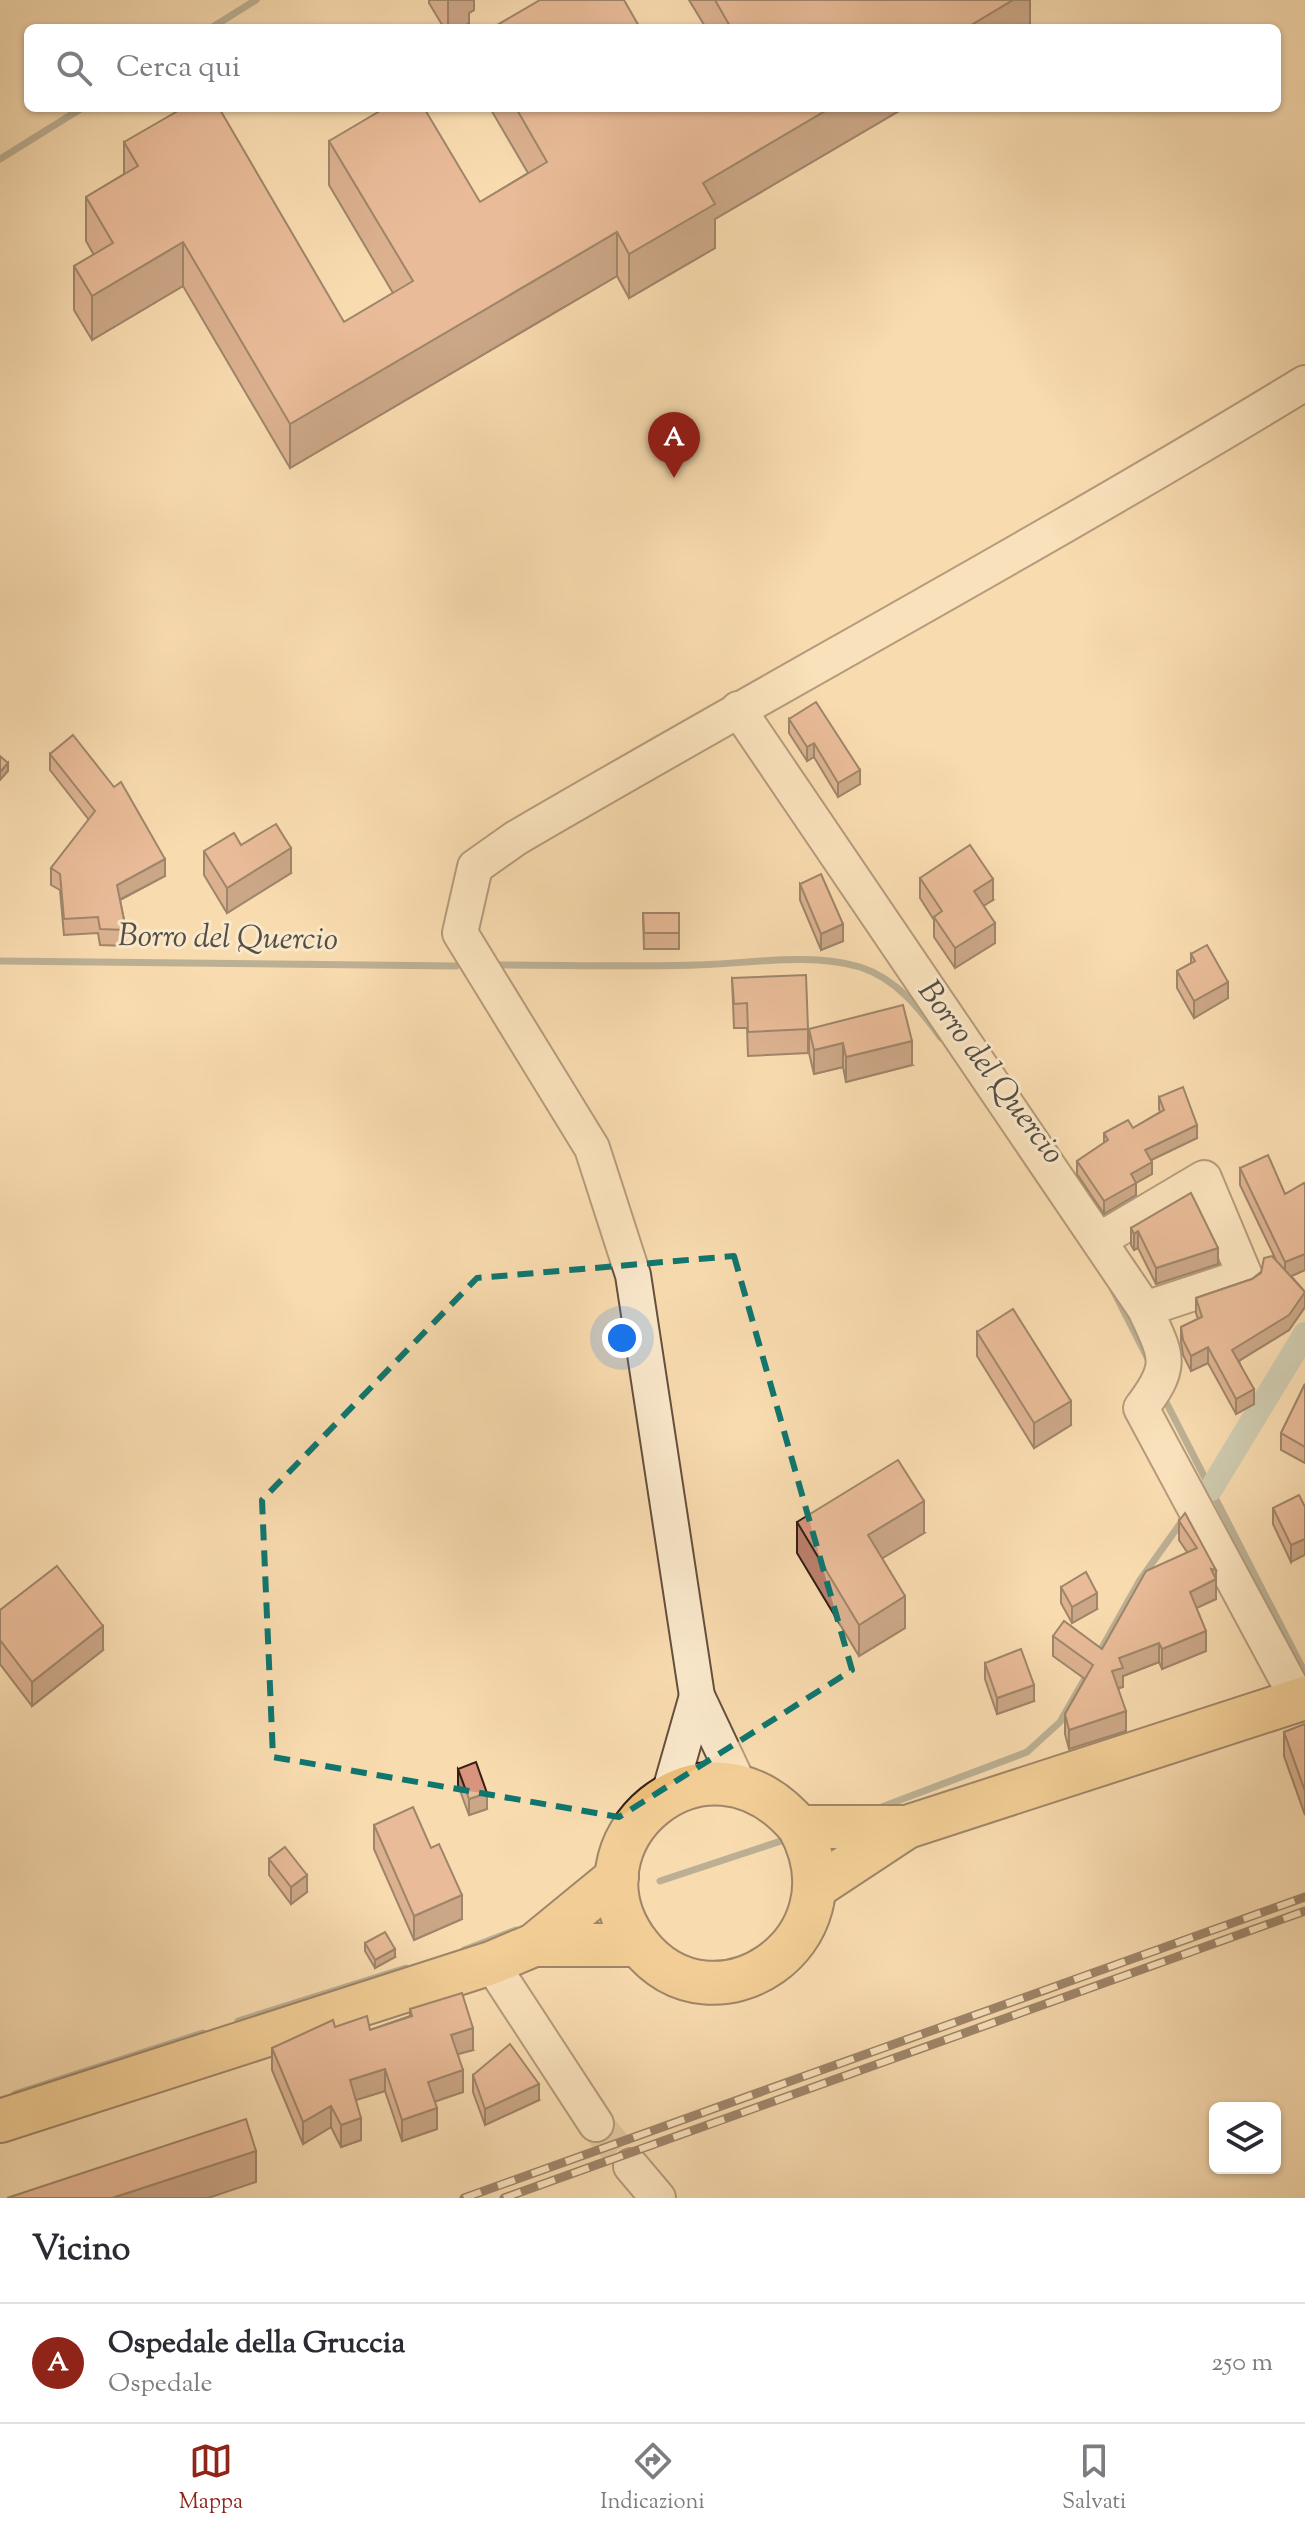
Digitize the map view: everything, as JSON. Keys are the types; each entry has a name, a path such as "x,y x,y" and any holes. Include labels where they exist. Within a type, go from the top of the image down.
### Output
{"main road":[{"path":"816,1887 907,1827 1302,1699"},
{"path":"714,1782 739,1785 761,1793 785,1810 799,1827 814,1862 816,1887 810,1916 799,1938 783,1956 758,1973 739,1979 701,1981 674,1973 639,1945 627,1925 618,1899 617,1877 622,1850 633,1828 646,1812 669,1794 714,1782"},
{"path":"799,1827 907,1827"},
{"path":"0,2121 491,1963 534,1945 617,1877"},
{"path":"534,1945 639,1945"}],"street":[{"path":"739,1785 697,1696 633,1275 592,1148 460,933 475,867 516,838 1147,479 1305,383"},
{"path":"738,709 1101,1239 1145,1309 1164,1352 1163,1380 1141,1408 1302,1699"},
{"path":"1101,1239 1204,1178 1245,1276 1145,1309"},
{"path":"669,1794 697,1696"},
{"path":"491,1963 596,2124"},
{"path":"631,2166 658,2198"}],"highlighted area":[{"path":"734,1256 852,1670 619,1817 273,1757 262,1500 477,1278"}],"building":[{"path":"540,0 624,0 638,24 499,24"},
{"path":"715,0 1013,0 973,24 729,24"},
{"path":"176,112 221,112 344,322 413,281 329,141 378,112 426,112 480,202 547,162 518,112 823,112 703,183 715,204 629,254 617,232 290,424 183,242 92,296 74,266 113,243 86,197 138,166 124,142"},
{"path":"816,702 860,770 838,783 814,743 807,747 789,719"},
{"path":"73,735 114,787 121,782 165,859 117,885 126,930 100,929 98,917 64,919 60,874 51,868 95,811 50,754"},
{"path":"0,756 8,763 0,772"},
{"path":"276,824 291,848 227,888 204,851 234,833 241,845"},
{"path":"970,845 993,879 974,891 995,923 955,948 934,917 942,911 920,878"},
{"path":"821,874 843,924 821,934 800,884"},
{"path":"643,913 679,913 679,933 644,933"},
{"path":"1207,945 1228,982 1194,1001 1177,971 1195,961 1191,954"},
{"path":"806,975 808,1029 748,1032 747,1003 734,1004 732,978"},
{"path":"903,1005 912,1041 846,1057 843,1043 814,1050 809,1029"},
{"path":"1183,1087 1197,1125 1145,1150 1152,1162 1131,1174 1136,1183 1104,1201 1077,1161 1108,1140 1104,1133 1128,1120 1133,1128 1164,1110 1159,1097"},
{"path":"1268,1155 1285,1194 1304,1183 1305,1186 1305,1254 1285,1262 1240,1168"},
{"path":"1191,1193 1218,1248 1156,1268 1138,1231 1134,1234 1131,1228"},
{"path":"1272,1256 1305,1292 1289,1315 1232,1350 1254,1389 1236,1399 1208,1347 1191,1356 1181,1327 1202,1317 1196,1298 1252,1279 1261,1273 1264,1258"},
{"path":"1013,1309 1071,1401 1034,1423 977,1332"},
{"path":"1305,1384 1305,1447 1281,1433"},
{"path":"898,1460 924,1501 868,1535 905,1596 859,1625 797,1522"},
{"path":"1299,1495 1305,1507 1305,1539 1291,1545 1273,1508"},
{"path":"1185,1513 1216,1570 1211,1569 1216,1579 1190,1592 1206,1631 1162,1649 1159,1643 1119,1658 1123,1668 1112,1671 1126,1711 1069,1730 1065,1714 1093,1665 1053,1636 1064,1621 1102,1649 1146,1571 1197,1548 1179,1521"},
{"path":"57,1566 103,1626 32,1682 0,1640 0,1610"},
{"path":"1086,1572 1097,1593 1072,1607 1061,1587"},
{"path":"1021,1649 1034,1685 997,1698 985,1663"},
{"path":"1305,1724 1305,1791 1284,1732"},
{"path":"476,1762 487,1793 469,1799 458,1769"},
{"path":"413,1807 431,1848 439,1844 462,1895 414,1916 374,1825"},
{"path":"285,1847 307,1875 291,1887 269,1859"},
{"path":"385,1932 395,1949 375,1960 365,1943"},
{"path":"462,1993 473,2028 451,2035 463,2070 428,2082 437,2108 402,2120 385,2069 350,2080 361,2118 341,2125 331,2106 303,2122 272,2048 333,2020 335,2027 367,2016 370,2030 412,2016 410,2009"},
{"path":"510,2044 539,2084 485,2109 473,2075"},
{"path":"246,2119 256,2151 112,2198 7,2198"}],"waterway":[{"path":"217,24 256,0"},
{"path":"0,159 76,112"},
{"name":"Borro del Quercio","path":"500,965 672,966 778,960 840,963 873,972 896,987 916,1006 941,1038"},
{"name":"Borro del Quercio","path":"0,961 456,966"},
{"name":"Borro del Quercio","path":"1113,1290 1149,1361"},
{"path":"1211,1489 1305,1334"},
{"name":"Borro del Quercio","path":"1165,1400 1305,1673"},
{"path":"1098,1655 1140,1580 1185,1517"},
{"path":"879,1808 1027,1752 1060,1722 1088,1673"},
{"path":"660,1881 784,1840"},
{"path":"464,1950 516,1930"},
{"path":"238,2021 406,1968"},
{"path":"15,2094 203,2033"}],"tunnel":[{"path":"596,2124 631,2166"}],"railway":[{"path":"464,2198 1305,1897"},
{"path":"504,2198 1305,1911"}],"place":[{"name":"Ospedale della Gruccia","path":"674,478"}]}
